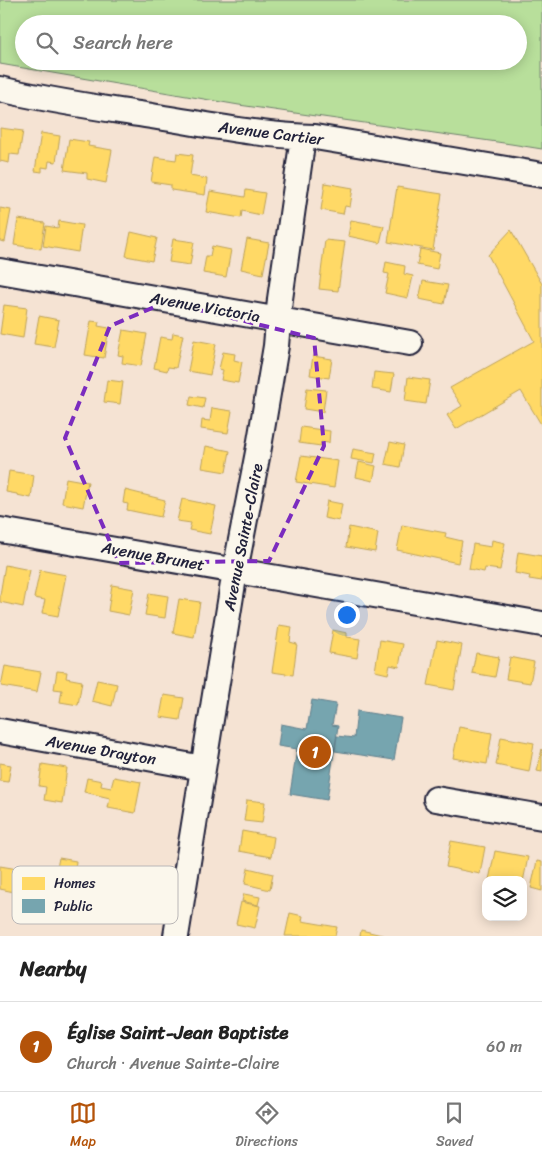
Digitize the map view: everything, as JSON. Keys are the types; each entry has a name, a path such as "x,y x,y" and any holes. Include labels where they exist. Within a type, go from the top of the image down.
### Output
{"street":[{"name":"Avenue Cartier","path":"0,89 247,131 320,138 542,174"},
{"name":"Avenue Sainte-Claire","path":"178,924 235,570 276,346 302,137"},
{"name":"Avenue Victoria","path":"0,271 410,343"},
{"name":"Avenue Brunet","path":"0,530 542,624"},
{"name":"Avenue Drayton","path":"0,731 203,768"},
{"path":"436,799 542,817"}],"highlighted area":[{"path":"166,302 314,338 324,446 269,561 119,563 65,438 110,326"}],"green space":[{"path":"0,0 542,0 542,149 239,105 35,70 527,70 527,15 15,15 15,67 0,64"}],"building: Homes":[{"path":"0,128 23,131 19,155 10,154 9,163 0,161"},
{"path":"41,133 60,136 56,162 49,161 48,168 42,167 42,172 35,171"},
{"path":"69,139 89,142 88,146 112,150 106,183 87,179 87,173 64,170"},
{"path":"177,153 193,155 190,176 207,179 205,195 171,190 171,185 151,182 155,157 176,160"},
{"path":"325,183 353,188 350,207 345,206 343,214 321,210"},
{"path":"397,187 442,194 433,250 388,242"},
{"path":"246,190 265,193 261,215 242,211 241,218 206,212 210,191 245,197"},
{"path":"0,208 11,210 5,242 0,241"},
{"path":"18,219 45,223 41,249 14,245"},
{"path":"351,220 384,226 380,243 348,236"},
{"path":"59,221 82,225 78,252 43,246 46,226 58,228"},
{"path":"511,230 542,284 542,426 521,391 456,429 447,415 462,406 450,388 534,341 488,255"},
{"path":"131,232 157,238 152,261 126,256"},
{"path":"173,239 194,242 190,265 169,262"},
{"path":"247,239 269,243 263,274 241,269"},
{"path":"325,240 345,242 338,291 319,289"},
{"path":"212,246 231,250 226,277 203,273 206,256 210,256"},
{"path":"420,249 440,253 437,269 417,265"},
{"path":"386,262 405,266 404,274 413,276 408,298 385,293 389,274 384,273"},
{"path":"423,281 448,285 444,304 419,299"},
{"path":"4,305 27,308 23,338 0,334"},
{"path":"39,316 59,320 54,347 34,344"},
{"path":"91,321 99,322 98,326 109,328 104,358 85,355"},
{"path":"123,330 147,334 141,366 122,363 123,356 118,355"},
{"path":"173,333 183,335 176,368 168,367 167,371 154,368 160,337 172,339"},
{"path":"194,340 216,344 210,375 188,371"},
{"path":"223,352 235,354 234,360 242,362 238,383 221,380 223,370 219,369"},
{"path":"313,356 332,359 329,378 310,375"},
{"path":"374,372 394,374 391,392 372,389"},
{"path":"408,377 430,380 426,404 405,401"},
{"path":"107,380 123,382 120,404 104,402"},
{"path":"307,388 326,390 323,412 304,409"},
{"path":"191,396 205,398 203,408 189,405"},
{"path":"212,408 232,411 228,433 201,429 202,420 210,421"},
{"path":"301,427 330,431 329,443 321,442 321,446 299,443"},
{"path":"390,442 404,445 400,467 385,464"},
{"path":"206,446 230,451 226,472 202,468"},
{"path":"353,449 376,453 374,463 351,459"},
{"path":"301,456 338,461 334,488 296,482"},
{"path":"359,462 376,466 373,481 356,477"},
{"path":"9,471 34,475 31,498 6,492"},
{"path":"66,478 88,482 83,507 62,503"},
{"path":"125,490 165,500 161,517 127,510 128,504 123,503"},
{"path":"182,499 216,506 210,534 189,530 191,523 177,521"},
{"path":"327,501 342,504 339,521 324,518"},
{"path":"402,525 446,533 445,537 462,541 458,563 397,550"},
{"path":"349,527 378,533 375,552 346,547"},
{"path":"492,540 505,543 500,570 485,568 484,572 469,569 473,544 491,547"},
{"path":"518,552 542,556 542,581 529,579 530,576 515,573"},
{"path":"5,565 30,570 23,607 0,602"},
{"path":"40,570 66,575 58,616 42,613 45,600 34,598"},
{"path":"112,585 134,589 129,615 108,611"},
{"path":"149,593 168,596 165,618 145,615"},
{"path":"179,599 200,602 194,637 173,633"},
{"path":"279,625 292,627 290,642 297,644 293,675 272,672"},
{"path":"333,630 347,633 347,637 360,639 357,658 329,653"},
{"path":"380,640 403,644 399,667 390,665 388,674 375,671"},
{"path":"437,640 462,645 454,690 428,685"},
{"path":"476,653 499,657 495,677 472,673"},
{"path":"510,657 534,662 530,683 506,679"},
{"path":"5,666 41,672 37,692 1,686"},
{"path":"57,671 67,672 66,678 82,681 78,705 60,702 62,690 54,689"},
{"path":"97,680 117,684 112,706 92,701"},
{"path":"164,695 184,698 180,720 160,717"},
{"path":"459,727 492,733 487,764 453,758"},
{"path":"501,737 534,743 529,772 496,765"},
{"path":"542,749 542,772 537,771"},
{"path":"0,763 11,765 8,782 0,781"},
{"path":"42,764 67,768 62,803 44,800 46,787 39,786"},
{"path":"114,777 141,782 135,813 108,808 110,798 84,792 87,778 102,781 101,786 111,788"},
{"path":"247,800 265,802 262,823 244,821"},
{"path":"242,831 274,837 271,857 239,851"},
{"path":"451,841 485,847 480,874 446,867"},
{"path":"495,851 528,857 524,876 490,876"},
{"path":"59,858 76,861 75,866 57,866"},
{"path":"537,861 542,862 542,891 531,888"},
{"path":"0,866 12,868 12,892 0,889"},
{"path":"248,868 273,874 270,890 245,884"},
{"path":"244,894 260,897 258,905 242,901"},
{"path":"241,902 260,906 255,928 236,924"},
{"path":"290,913 303,916 302,921 337,927 335,936 285,936"},
{"path":"361,930 386,936 360,936"}],"building: Public":[{"path":"312,700 336,704 332,725 338,726 327,800 290,794 297,749 278,746 281,724 307,729"},
{"path":"357,711 401,718 394,760 335,751 337,736 354,738"}],"place":[{"name":"Église Saint-Jean Baptiste","path":"315,752"}]}
